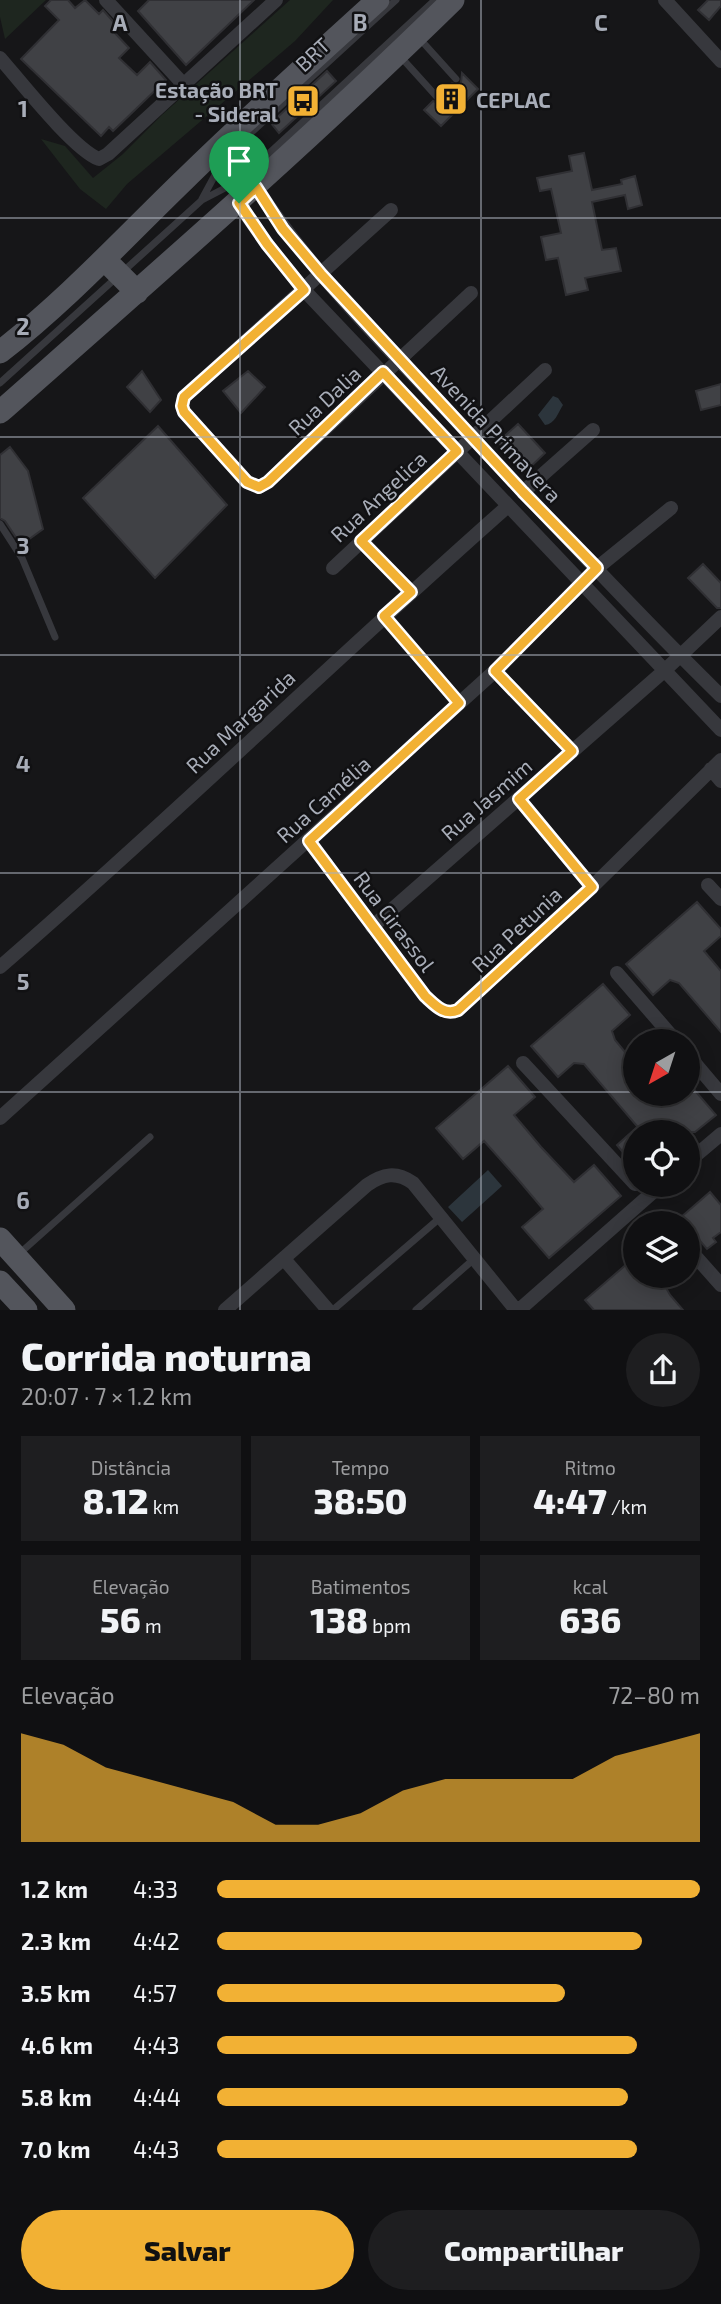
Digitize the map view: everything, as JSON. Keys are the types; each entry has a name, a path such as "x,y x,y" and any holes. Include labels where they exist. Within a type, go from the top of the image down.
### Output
{"main road":[{"path":"0,352 113,267 243,122 378,0"},
{"path":"0,412 239,203 453,0"},
{"path":"113,267 136,292"},
{"path":"0,1239 64,1310"},
{"path":"0,1282 26,1310"}],"street":[{"path":"106,0 184,85"},
{"path":"665,0 721,61"},
{"path":"0,58 82,148 99,159 108,154 184,85 272,1"},
{"name":"Avenida Primavera","path":"256,187 283,229 321,274 523,492 721,696"},
{"name":"Avenida Primavera","path":"239,203 267,244 304,290 721,730"},
{"path":"304,290 391,210"},
{"name":"Rua Dalia","path":"304,290 184,397 184,412 247,482 259,487 268,482 398,358 471,293"},
{"name":"Rua Angelica","path":"333,568 545,370"},
{"path":"523,492 593,430"},
{"name":"Rua Margarida","path":"0,967 68,908 384,616 509,506"},
{"name":"Rua Camélia","path":"0,1118 495,671 597,568 671,508"},
{"path":"361,541 411,592"},
{"path":"384,616 459,703"},
{"name":"Rua Jasmim","path":"372,927 664,671 721,617"},
{"path":"495,671 572,751"},
{"path":"716,764 721,781"},
{"name":"Rua Petunia","path":"458,1010 592,887 716,764"},
{"path":"519,799 592,887"},
{"name":"Rua Girassol","path":"309,841 425,996 448,1013 458,1010"},
{"path":"708,885 721,899"},
{"path":"617,973 666,1029"},
{"path":"523,1063 623,1170"},
{"path":"700,1069 721,1094"},
{"path":"700,1152 721,1134"},
{"path":"225,1310 367,1185 383,1175 397,1175 413,1183 518,1310 647,1197"},
{"path":"285,1259 330,1310"},
{"path":"700,1261 721,1285"}],"lane":[{"name":"BRT","path":"202,200 231,151 396,0"},
{"name":"BRT","path":"0,383 113,267 202,200 227,187 252,169 435,0"},
{"path":"417,36 456,79"},
{"path":"398,54 437,97"},
{"path":"0,524 22,558 55,637"},
{"path":"16,1257 150,1137"},
{"path":"330,1310 441,1217"},
{"path":"416,1310 475,1259"}],"shaded area":[{"path":"0,0 46,0 5,39 0,17"},
{"path":"290,0 333,0 295,41 127,184 106,209 80,189 41,139 65,146 93,178 123,154 163,114"},
{"path":"553,396 563,405 554,420 545,425 538,415"},
{"path":"488,1170 502,1186 462,1222 448,1207"}],"building":[{"path":"51,0 68,0 75,8 85,0 99,14 103,10 118,27 113,31 129,48 119,58 137,75 150,62 166,80 113,131 109,127 101,136 21,59 59,20 45,6"},
{"path":"149,0 254,0 186,65 138,11"},
{"path":"708,0 721,0 721,6 709,20 698,10"},
{"name":"Estação BRT - Sideral","path":"327,71 336,81 279,133 271,123"},
{"name":"CEPLAC","path":"462,73 478,89 441,126 424,110 433,101 442,101 441,93 452,83 461,83"},
{"path":"584,153 592,190 622,184 621,180 635,176 642,205 628,209 625,195 592,202 602,250 616,248 621,271 585,278 588,290 566,295 558,258 546,260 541,237 561,233 551,189 540,191 537,178 572,171 569,156"},
{"path":"142,371 161,400 150,412 127,387"},
{"path":"248,371 265,387 241,413 223,391"},
{"path":"721,384 721,405 701,410 696,391"},
{"path":"518,424 545,453 525,472 498,442"},
{"path":"158,426 227,505 155,578 83,498"},
{"path":"10,447 28,471 43,529 21,545 5,521 0,518 0,455"},
{"path":"703,564 721,583 721,608 717,608 688,578"},
{"path":"697,902 721,929 721,936 704,951 721,971 721,1032 679,983 670,980 653,995 626,964"},
{"path":"603,984 630,1015 612,1031 623,1050 623,1106 700,1106 700,1096 716,1115 700,1128 700,1120 632,1120 584,1064 574,1063 558,1077 531,1046"},
{"path":"508,1066 535,1097 514,1115 541,1147 574,1182 594,1165 621,1196 549,1258 522,1227 543,1209 516,1177 484,1141 463,1159 436,1128"},
{"path":"623,1140 623,1152 617,1145"},
{"path":"710,1192 721,1205 721,1232 713,1238 716,1242 707,1249 700,1241 700,1211 688,1211"},
{"path":"623,1267 623,1288 666,1288 683,1310 594,1310 585,1300"}],"place":[{"name":"CEPLAC","path":"451,99"},
{"name":"Estação BRT - Sideral","path":"303,101"}],"route":[{"path":"256,187 283,229 321,274 597,568 495,671 572,751 519,799 592,887 458,1010 452,1012 442,1010 425,996 309,841 459,703 384,616 411,592 361,541 457,451 383,372 268,482 259,487 247,482 184,412 184,397 304,290 267,244 239,203 256,187"}]}
